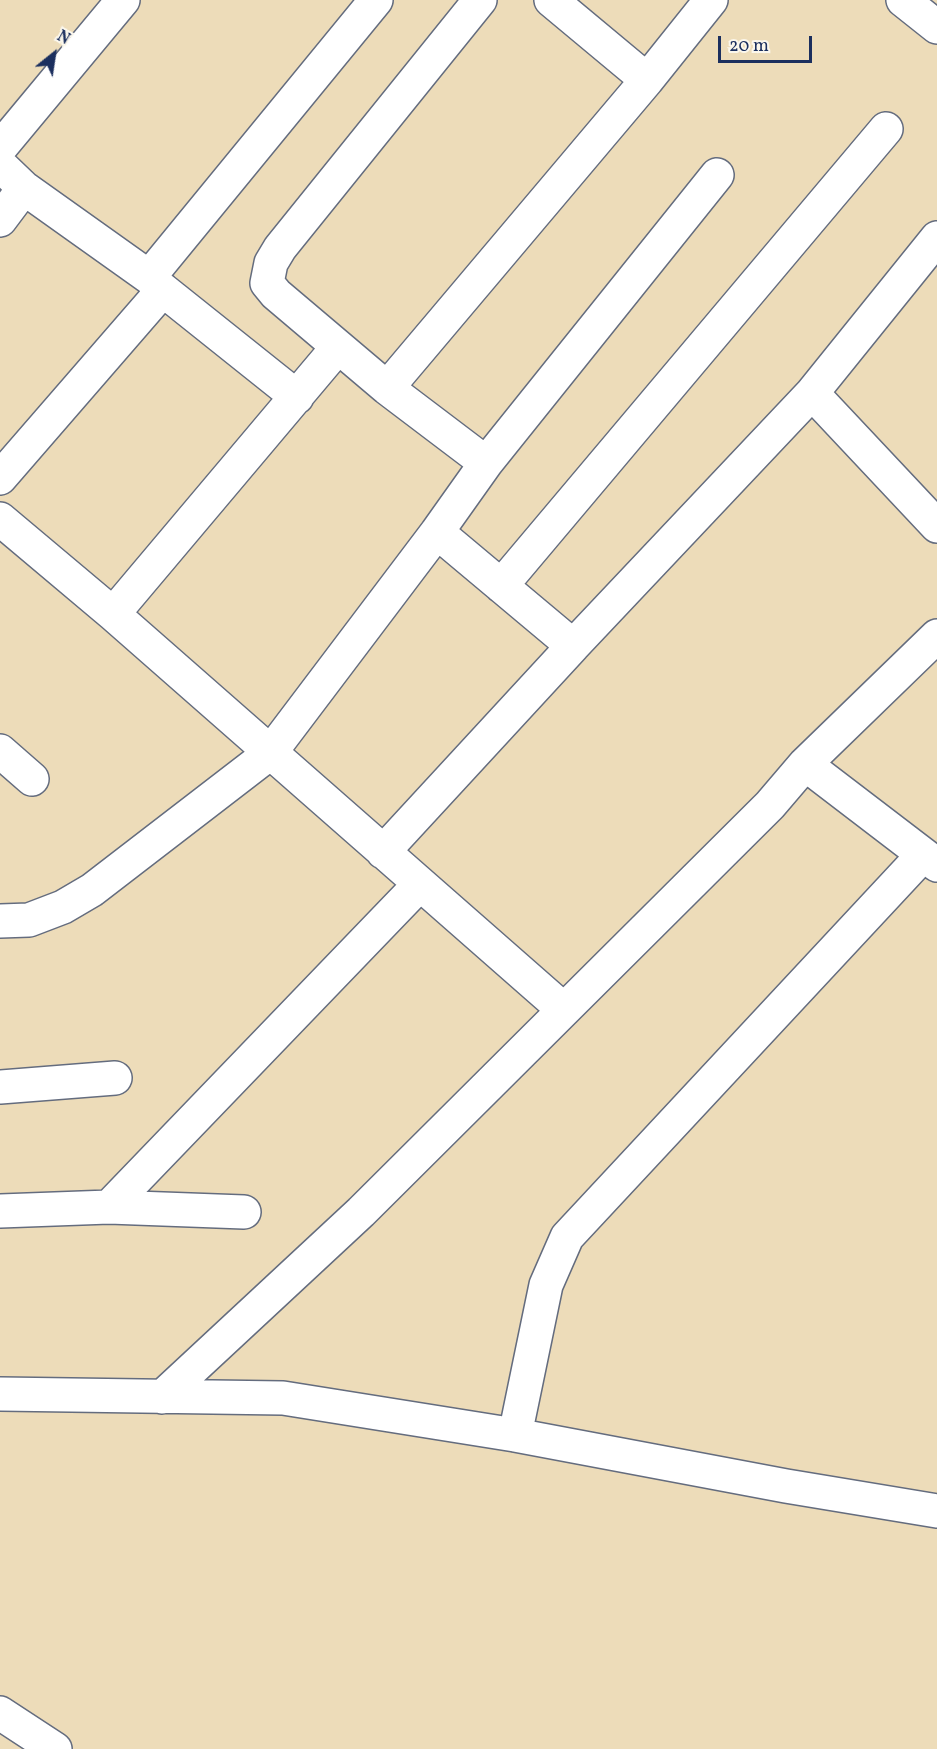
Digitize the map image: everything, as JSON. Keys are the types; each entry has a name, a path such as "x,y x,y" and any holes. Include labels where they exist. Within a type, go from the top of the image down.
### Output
{"street":[{"path":"0,148 123,0"},
{"path":"0,478 156,284 376,0"},
{"path":"480,0 280,248 271,263 267,283 387,388 486,463"},
{"path":"550,0 647,80"},
{"path":"387,388 647,80 711,0"},
{"path":"903,0 937,27"},
{"path":"501,586 886,129"},
{"path":"0,165 24,188 156,284 297,397"},
{"path":"0,921 29,920 63,907 92,890 270,753 437,532 486,463 717,175"},
{"path":"0,220 24,188"},
{"path":"383,852 573,646 812,393 937,238"},
{"path":"113,614 338,347"},
{"path":"812,393 937,526"},
{"path":"0,519 113,614 564,1010"},
{"path":"437,532 573,646"},
{"path":"162,1397 361,1212 770,805 805,764 937,636"},
{"path":"0,751 32,779"},
{"path":"515,1435 542,1301 555,1263 567,1238 930,860 805,764"},
{"path":"110,1207 420,884"},
{"path":"0,1087 115,1078"},
{"path":"0,1211 110,1207 244,1212"},
{"path":"0,1394 283,1398 515,1435 786,1486 937,1511"},
{"path":"0,1713 55,1749"}]}
